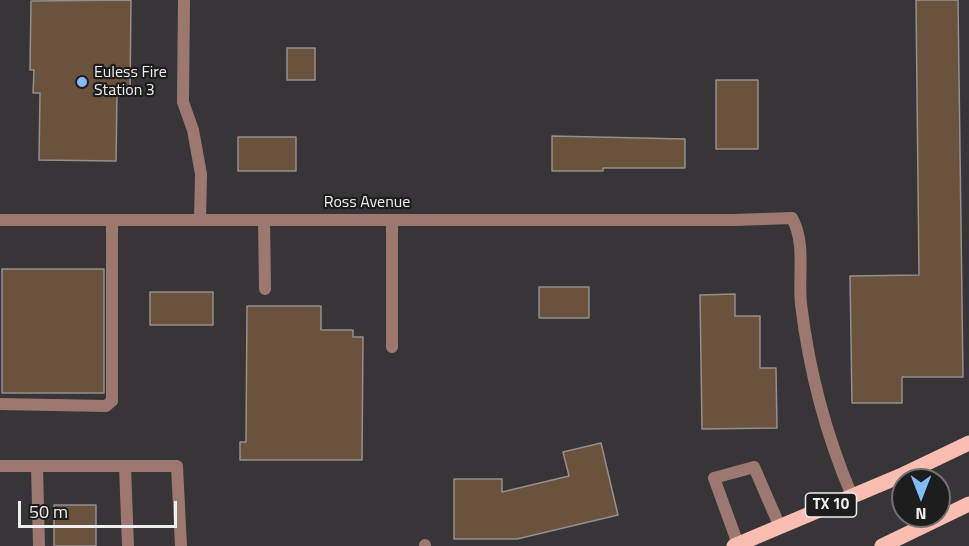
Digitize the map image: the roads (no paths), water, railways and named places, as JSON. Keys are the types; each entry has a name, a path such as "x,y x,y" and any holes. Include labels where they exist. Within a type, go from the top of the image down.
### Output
{"main road":[{"name":"TX 10","path":"736,545 969,443"},
{"path":"882,546 969,504"}],"street":[{"path":"184,0 183,102 193,130 201,174 200,220"},
{"name":"Ross Avenue","path":"0,220 734,220 792,218 799,230 801,303 813,369 830,444 852,496"},
{"path":"0,404 106,406 112,401 112,220"},
{"path":"264,220 265,289"},
{"path":"392,220 392,347"},
{"path":"0,466 177,466 181,546"},
{"path":"37,466 39,546"},
{"path":"125,466 128,546"},
{"path":"736,545 714,478 754,467 780,527"}],"place":[{"name":"Euless Fire Station 3","path":"82,82"}]}
